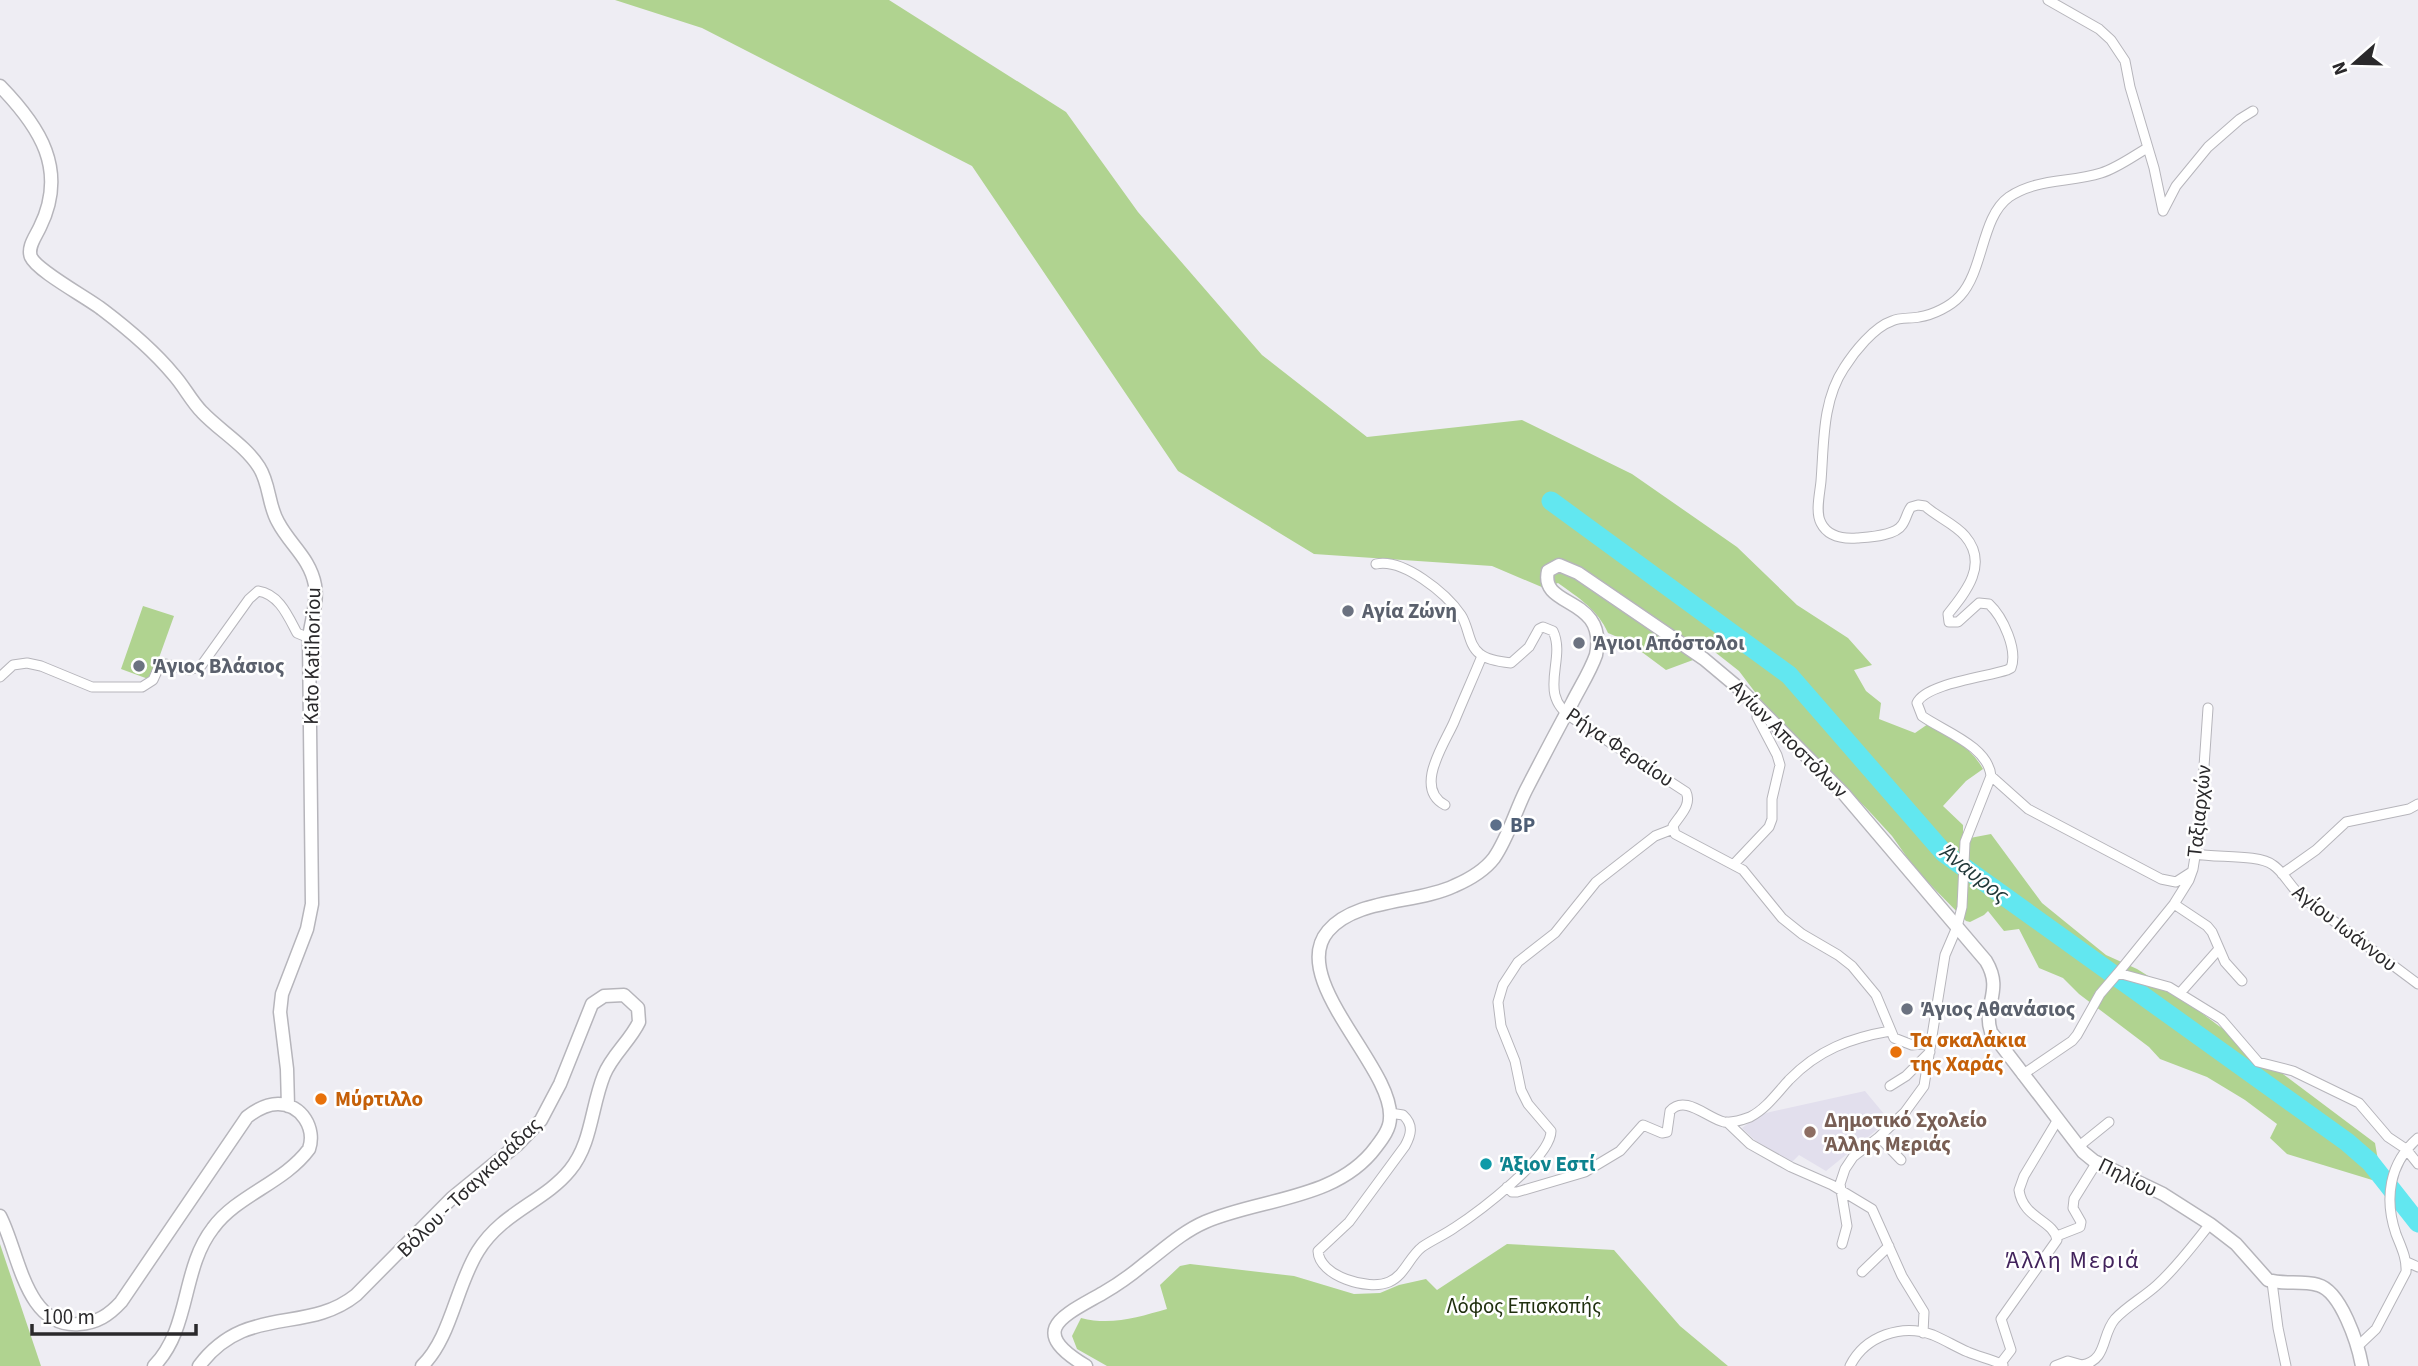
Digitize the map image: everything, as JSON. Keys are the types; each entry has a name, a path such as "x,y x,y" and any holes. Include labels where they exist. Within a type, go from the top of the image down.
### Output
{"main road":[{"name":"Kato Katihoriou","path":"0,86 32,123 51,165 49,204 30,249 31,258 102,309 148,348 176,378 204,415 255,461 266,480 276,520 304,556 313,576 316,598 309,638 312,904 307,929 282,994 280,1012 287,1069 288,1106"},
{"name":"Αγίων Αποστόλων","path":"1390,1113 1382,1088 1329,992 1320,964 1322,940 1334,925 1354,912 1438,892 1464,881 1490,862 1500,847 1593,662 1598,636 1594,623 1588,614 1559,597 1549,587 1548,572 1559,565 1578,573 1731,680 1844,794 1957,927"},
{"name":"Πηλίου","path":"1957,927 1989,967 1994,990 1988,1018 1989,1029 2078,1147 2097,1162 2152,1187 2210,1224 2236,1244 2261,1275 2272,1282"},
{"name":"Βόλου - Τσαγκαράδας","path":"198,1366 218,1345 245,1329 323,1311 356,1295 452,1198 529,1134 541,1120 553,1098 592,1004 604,996 624,995 638,1008 639,1022 604,1076 587,1136 576,1160 564,1177 501,1223 485,1240 470,1267 436,1349 422,1366"},
{"path":"0,1216 29,1292 39,1308 70,1325 93,1322 109,1314 121,1302 247,1117 269,1105 288,1106 301,1114 312,1136 309,1149 285,1173 228,1213 213,1227 194,1264 173,1341 154,1366"},
{"path":"1086,1366 1061,1349 1055,1336 1057,1323 1070,1311 1113,1287 1201,1224 1229,1213 1306,1192 1347,1174 1365,1161 1382,1138 1390,1122 1390,1113"},
{"path":"2272,1282 2312,1283 2325,1287 2336,1300 2357,1347 2362,1366"}],"street":[{"path":"2048,0 2099,29 2111,40 2125,61 2163,211 2176,186 2208,147 2253,111"},
{"path":"1842,1244 1847,1226 1841,1177 1847,1165 1905,1112 1921,1093 1927,1078 1945,956 1957,927 1964,897 1963,854 1969,830 1991,776 1989,767 1972,748 1922,716 1917,703 1920,696 1932,689 2001,672 2011,668 2013,664 2012,650 2001,622 1989,604 1979,603 1955,624 1948,619 1948,614 1972,580 1977,564 1965,535 1922,505 1912,507 1898,530 1887,533 1845,538 1834,536 1825,530 1819,521 1819,507 1823,437 1829,405 1843,369 1877,331 1891,321 1920,317 1941,309 1958,298 1969,286 1998,210 2006,199 2022,190 2046,183 2101,174 2147,148"},
{"path":"1376,564 1394,563 1444,596 1461,615 1474,647 1482,656 1451,730 1436,757 1433,790 1436,798 1445,805"},
{"path":"0,677 13,664 27,663 92,687 142,687 153,680 158,669 166,664 189,670 201,666 248,599 258,591 273,598 288,614 297,633 309,638"},
{"name":"Ρήγα Φεραίου","path":"1482,656 1511,663 1529,647 1536,632 1543,627 1549,628 1556,641 1554,692 1561,709 1686,792 1686,806 1673,829"},
{"path":"1734,864 1769,827 1772,819 1772,799 1780,765 1758,719 1760,708"},
{"name":"Ταξιαρχών","path":"2022,1075 2072,1041 2100,994 2174,904 2186,885 2196,855 2208,708"},
{"path":"1991,776 2028,809 2161,879 2179,881 2193,869"},
{"path":"2282,874 2322,845 2346,822 2406,810 2418,804"},
{"path":"1390,1113 1399,1113 1407,1118 1411,1130 1409,1139 1349,1222 1318,1251 1322,1262 1340,1276 1364,1284 1390,1281 1403,1271 1422,1247 1456,1227 1507,1187 1544,1151 1552,1135 1549,1126 1528,1104 1521,1090 1515,1062 1501,1026 1498,1002 1503,985 1512,968 1551,937 1596,882 1655,836 1673,829 1678,836 1734,864 1748,875 1782,918 1802,934 1845,959 1880,1002 1894,1038 1902,1043 1930,1048"},
{"name":"Αγίου Ιωάννου","path":"2196,855 2263,860 2276,866 2294,891 2418,984"},
{"path":"2174,904 2207,926 2226,964 2242,981"},
{"path":"2180,993 2219,949"},
{"path":"2118,974 2157,982 2180,993 2221,1019 2258,1062 2292,1071 2359,1103 2388,1137 2406,1149 2418,1164"},
{"path":"1507,1187 1512,1192 1517,1192 1585,1172 1620,1151 1643,1125 1662,1133 1667,1132 1670,1111 1677,1106 1688,1105 1727,1122 1742,1120 1756,1113 1801,1069 1833,1047 1857,1037 1890,1031"},
{"path":"1890,1086 1906,1076 1930,1048"},
{"path":"1850,1366 1877,1336 1894,1332 1923,1333 2003,1365 2011,1350 2001,1319 2057,1240 2054,1231 2027,1211 2019,1190 2024,1176 2057,1121"},
{"path":"1727,1122 1750,1144 1841,1190 1872,1209 1902,1276 1924,1312 1923,1333"},
{"path":"2078,1147 2109,1122"},
{"path":"1879,1137 1901,1160"},
{"path":"2357,1347 2376,1329 2406,1272 2407,1262 2390,1211 2388,1193 2406,1149 2418,1138"},
{"path":"2057,1236 2078,1229 2081,1225 2073,1208 2074,1199 2097,1162"},
{"path":"2055,1366 2068,1361 2087,1364 2098,1357 2114,1320 2172,1272 2210,1224"},
{"path":"1862,1272 1889,1246"},
{"path":"2407,1262 2418,1268"},
{"path":"2272,1282 2278,1328 2287,1366"}],"shaded area":[{"name":"Δημοτικό Σχολείο Άλλης Μεριάς","path":"1865,1091 1889,1120 1826,1171 1799,1155 1792,1162 1757,1142 1742,1128 1758,1116 1770,1112"}],"green space":[{"path":"615,0 889,0 1066,112 1138,212 1262,355 1367,437 1522,420 1632,474 1737,547 1797,605 1848,638 1872,665 1854,670 1866,691 1881,703 1879,719 1915,733 1928,724 1972,754 1983,769 1966,781 1943,806 1963,825 1963,833 1970,838 1991,834 2042,903 2106,955 2137,969 2171,990 2375,1143 2382,1183 2287,1154 2270,1138 2277,1124 2245,1100 2207,1077 2160,1059 2149,1047 2079,994 2063,978 2039,968 2019,929 2004,931 1988,911 1970,922 1966,921 1916,870 1892,836 1869,811 1764,704 1739,671 1706,645 1693,660 1666,670 1627,641 1608,633 1593,611 1558,583 1544,588 1492,566 1314,554 1178,471 972,166 702,28"},
{"path":"143,606 174,616 151,680 121,669"},
{"path":"0,1244 41,1366 0,1366"},
{"name":"Λόφος Επισκοπής","path":"1507,1244 1614,1250 1680,1326 1728,1366 1107,1366 1077,1349 1072,1336 1081,1318 1114,1321 1167,1309 1160,1285 1180,1266 1190,1264 1294,1276 1354,1294 1380,1293 1399,1285 1426,1279 1437,1290"}],"waterway":[{"name":"Άναυρος","path":"1551,501 1789,675 1944,853 2347,1142 2370,1162 2418,1223"}],"place":[{"name":"Αγία Ζώνη","path":"1348,611"},
{"name":"Άγιοι Απόστολοι","path":"1579,643"},
{"name":"Άγιος Βλάσιος","path":"139,666"},
{"name":"BP","path":"1496,825"},
{"name":"Άγιος Αθανάσιος","path":"1907,1009"},
{"name":"Τα σκαλάκια της Χαράς","path":"1896,1052"},
{"name":"Μύρτιλλο","path":"321,1099"},
{"name":"Δημοτικό Σχολείο Άλλης Μεριάς","path":"1810,1132"},
{"name":"Άξιον Εστί","path":"1486,1164"}],"district":[{"name":"Άλλη Μεριά","path":"2073,1260"}]}
